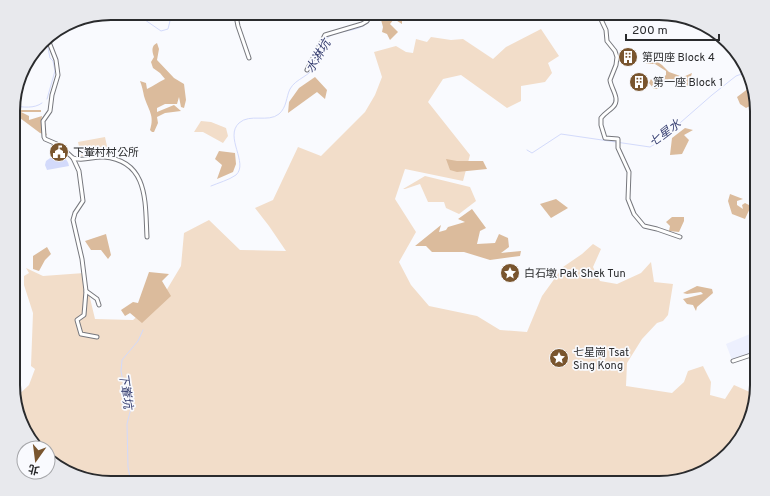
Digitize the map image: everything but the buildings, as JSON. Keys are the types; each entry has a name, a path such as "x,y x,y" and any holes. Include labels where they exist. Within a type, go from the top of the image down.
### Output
{"street":[{"path":"237,20 249,58"},
{"path":"307,70 325,35 362,24 368,20"},
{"path":"601,20 606,30 607,40 614,51 617,60 610,80 616,97 616,103 603,115 600,125 605,138 618,139 618,145 629,172 628,199 634,214 644,226 680,237"},
{"path":"50,44 56,60 58,75 52,95 50,112 43,121 44,137 59,145 73,158 79,171 83,201 74,214 73,222 82,259 86,291 84,315 77,320 81,334 97,337"},
{"path":"73,158 80,160 106,157 124,162 132,168 143,189 147,237"},
{"path":"86,291 97,299 99,306"},
{"path":"733,362 750,356"}],"shaded area":[{"path":"381,20 393,20 390,24 398,32 390,40 387,34 382,32 383,27"},
{"path":"396,20 402,20 402,24"},
{"path":"541,29 559,56 548,63 552,73 545,82 521,86 521,101 507,108 461,75 443,79 428,102 470,155 463,181 405,169 395,199 416,232 399,262 411,285 429,306 477,316 500,330 527,332 542,296 563,267 582,254 593,244 601,249 593,267 600,281 617,284 641,273 651,262 654,282 673,284 668,315 663,321 657,323 642,339 627,363 626,386 672,393 684,382 688,371 703,366 711,382 710,395 725,399 734,385 750,392 741,425 731,440 714,457 699,467 665,476 111,476 88,473 71,467 56,457 56,440 39,440 29,425 22,403 21,393 29,385 35,369 31,366 33,313 24,285 24,276 29,273 26,268 43,276 84,273 95,319 133,320 166,291 181,266 184,233 209,220 240,250 286,251 255,208 273,200 298,147 321,156 365,112 375,95 382,77 374,52 396,46 406,52 413,53 416,39 427,42 431,37 451,40 463,39 493,59 506,47"},
{"path":"157,43 159,49 157,60 174,78 184,84 186,100 184,108 181,107 179,97 177,104 165,104 157,108 157,112 174,105 181,111 165,113 157,117 158,123 154,132 152,132 150,130 152,120 140,81 146,83 147,89 165,79 153,68 151,62 154,57 152,51 153,47"},
{"path":"652,58 669,72 683,77 692,73 688,86 680,80 669,79 657,89 654,89 649,83 651,79 655,85 666,75 666,71 655,64 647,64 643,61"},
{"path":"315,77 327,90 325,99 317,92 288,113 289,102 299,88"},
{"path":"747,89 750,106 746,108 740,104 737,97"},
{"path":"20,110 41,110 41,112 21,112 29,116 29,120 42,116 41,123 47,135 40,133 20,118"},
{"path":"201,121 211,122 226,128 228,136 223,143 203,132 194,132"},
{"path":"685,128 693,130 684,135 689,140 682,154 670,155 672,138"},
{"path":"105,137 108,151 81,156 78,142"},
{"path":"219,151 235,153 236,164 233,172 217,179 222,165 215,159"},
{"path":"446,159 457,161 483,161 487,169 457,172 450,170"},
{"path":"425,176 470,187 476,201 459,214 446,208 444,202 428,202 420,184 403,189"},
{"path":"730,194 743,199 737,201 737,205 743,209 742,205 745,203 750,206 745,219 732,214 728,201"},
{"path":"556,199 568,208 551,218 540,204"},
{"path":"472,209 486,228 480,231 477,244 495,243 499,234 508,238 509,247 501,253 521,251 520,256 490,260 464,252 432,252 426,246 415,246 441,225 439,232 446,230 448,227 465,222 458,219"},
{"path":"672,217 684,217 684,221 679,232 669,231 670,226 666,222"},
{"path":"106,234 111,255 108,259 101,250 91,250 85,241"},
{"path":"47,247 51,254 45,260 39,271 33,269 33,256"},
{"path":"149,272 169,274 162,281 171,296 142,323 130,313 125,316 121,310 133,302 138,303"},
{"path":"697,286 712,289 713,293 697,307 696,311 693,305 687,304 683,299 703,294 701,292 687,294 683,293"},
{"path":"750,334 750,354 732,360 726,344"}],"water":[{"path":"53,156 64,158 69,166 47,170 45,165 46,161"}],"waterway":[{"path":"145,20 161,31 168,29 170,20"},
{"name":"水淋坑","path":"211,186 233,177 239,170 240,164 234,135 235,129 239,123 243,120 270,118 279,114 284,108 290,89 313,68 317,61 322,44 326,39 334,34 359,28 371,20"},
{"path":"47,99 55,71 48,46"},
{"name":"七星水","path":"527,150 532,153 561,134 650,147 657,143 712,95 736,76 742,74"},
{"path":"20,107 32,107 42,103"},
{"name":"下輋坑","path":"130,476 128,467 127,424 131,408 126,397 121,371 122,360 138,341 143,330"}],"place":[{"name":"第四座 Block 4","path":"628,57"},
{"name":"第一座 Block 1","path":"639,82"},
{"name":"下輋村村公所","path":"59,152"},
{"name":"白石墩 Pak Shek Tun","path":"510,273"},
{"name":"七星崗 Tsat Sing Kong","path":"559,358"}]}
